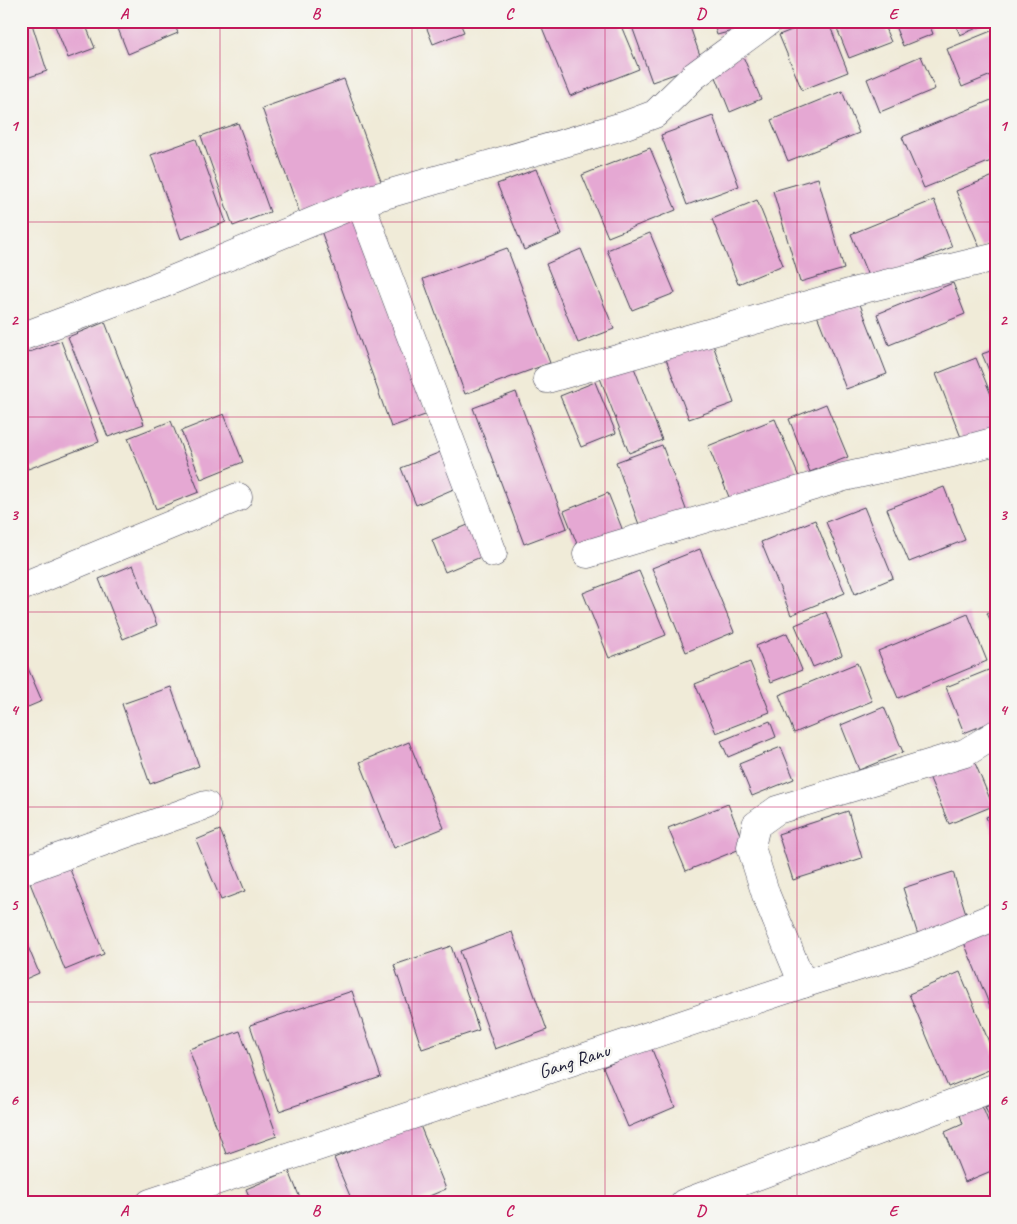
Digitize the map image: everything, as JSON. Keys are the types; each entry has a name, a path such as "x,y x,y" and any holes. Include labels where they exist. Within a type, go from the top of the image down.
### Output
{"street":[{"path":"21,338 156,287 360,202 623,126 655,114 694,76 769,21"},
{"path":"360,202 493,553"},
{"path":"547,379 860,290 996,257"},
{"path":"587,554 844,477 952,453 996,441"},
{"path":"21,587 238,497"},
{"path":"803,984 766,895 751,847 756,825 777,810 965,753 996,734"},
{"path":"21,870 206,805"},
{"name":"Gang Ranu","path":"150,1203 803,984 921,947 996,916"},
{"path":"684,1203 996,1087"}],"building":[{"path":"21,21 31,21 47,71 21,80"},
{"path":"53,21 84,21 95,48 68,58"},
{"path":"115,21 173,21 178,33 128,54"},
{"path":"424,21 459,21 464,32 433,44"},
{"path":"551,21 619,21 639,69 570,96 541,25"},
{"path":"630,21 688,21 703,64 652,82"},
{"path":"713,21 750,21 751,26 717,35"},
{"path":"814,21 828,21 848,72 802,90 779,35"},
{"path":"834,21 882,21 891,42 849,58"},
{"path":"893,21 928,21 933,34 903,46"},
{"path":"954,21 994,21 960,35"},
{"path":"996,29 996,73 962,87 947,49"},
{"path":"742,54 761,99 730,112 712,67"},
{"path":"921,56 935,89 880,112 867,79"},
{"path":"344,79 382,184 300,214 262,108"},
{"path":"842,91 859,133 788,161 771,120"},
{"path":"996,98 996,159 924,188 902,137"},
{"path":"713,116 739,186 687,205 661,135"},
{"path":"238,123 270,212 233,226 201,136"},
{"path":"196,139 226,222 181,239 151,155"},
{"path":"650,148 676,210 608,237 582,175"},
{"path":"536,169 562,234 524,250 497,184"},
{"path":"996,175 996,242 980,248 956,191"},
{"path":"818,178 844,269 800,282 773,191"},
{"path":"757,200 783,265 738,284 712,219"},
{"path":"934,200 952,247 870,281 851,234"},
{"path":"357,215 428,414 391,427 320,228"},
{"path":"650,233 675,293 632,310 607,250"},
{"path":"507,248 550,363 465,394 423,279"},
{"path":"581,249 614,329 578,343 546,264"},
{"path":"953,283 965,314 889,345 877,314"},
{"path":"856,294 887,374 846,389 815,310"},
{"path":"105,322 144,424 108,437 68,337"},
{"path":"61,341 99,442 28,469 21,452 21,355"},
{"path":"712,342 734,403 689,419 666,359"},
{"path":"996,349 996,387 982,354"},
{"path":"976,358 996,407 996,427 962,440 936,374"},
{"path":"633,365 662,440 629,453 600,378"},
{"path":"595,382 616,433 581,447 560,396"},
{"path":"516,392 567,528 524,544 473,408"},
{"path":"826,404 848,457 810,472 789,419"},
{"path":"224,414 243,462 201,479 181,431"},
{"path":"775,419 801,482 734,509 708,446"},
{"path":"171,421 199,492 156,509 128,438"},
{"path":"662,445 687,512 641,530 616,462"},
{"path":"448,449 463,485 416,505 401,468"},
{"path":"944,487 965,540 909,562 887,509"},
{"path":"608,493 623,531 579,549 564,511"},
{"path":"864,507 893,578 855,594 826,522"},
{"path":"815,520 845,593 791,615 761,542"},
{"path":"475,522 488,554 445,572 432,540"},
{"path":"700,549 734,632 686,652 652,568"},
{"path":"133,565 157,625 123,639 99,579"},
{"path":"639,571 666,635 609,658 583,593"},
{"path":"996,609 996,633 987,613"},
{"path":"826,612 842,655 813,667 795,625"},
{"path":"968,614 987,661 898,698 878,651"},
{"path":"787,633 802,670 771,682 756,646"},
{"path":"21,652 42,701 21,710"},
{"path":"750,662 770,712 716,733 695,684"},
{"path":"857,663 872,701 794,733 779,695"},
{"path":"996,667 996,720 964,733 946,687"},
{"path":"171,687 199,766 150,784 122,704"},
{"path":"884,707 903,752 859,770 841,725"},
{"path":"770,721 776,737 728,757 721,741"},
{"path":"409,742 444,828 394,848 360,762"},
{"path":"781,747 794,779 752,796 739,764"},
{"path":"972,756 993,806 949,824 928,774"},
{"path":"728,804 745,847 686,871 668,828"},
{"path":"848,811 862,858 793,880 778,834"},
{"path":"996,813 996,841 986,817"},
{"path":"220,830 245,891 221,900 196,840"},
{"path":"65,857 104,954 65,970 26,873"},
{"path":"953,872 968,920 918,935 903,888"},
{"path":"996,927 996,1009 992,1011 963,940"},
{"path":"21,930 39,973 21,981"},
{"path":"512,932 547,1030 495,1049 460,951"},
{"path":"451,946 479,1030 422,1049 394,965"},
{"path":"960,972 996,1059 996,1067 948,1087 909,994"},
{"path":"352,991 381,1077 279,1111 250,1025"},
{"path":"240,1031 277,1136 226,1154 189,1049"},
{"path":"651,1047 675,1107 628,1127 603,1067"},
{"path":"996,1103 996,1133 985,1107"},
{"path":"982,1106 996,1140 996,1169 965,1182 945,1132 963,1124 960,1115"},
{"path":"419,1123 446,1189 413,1203 353,1203 334,1158"},
{"path":"289,1171 302,1203 252,1203 246,1189"}]}
